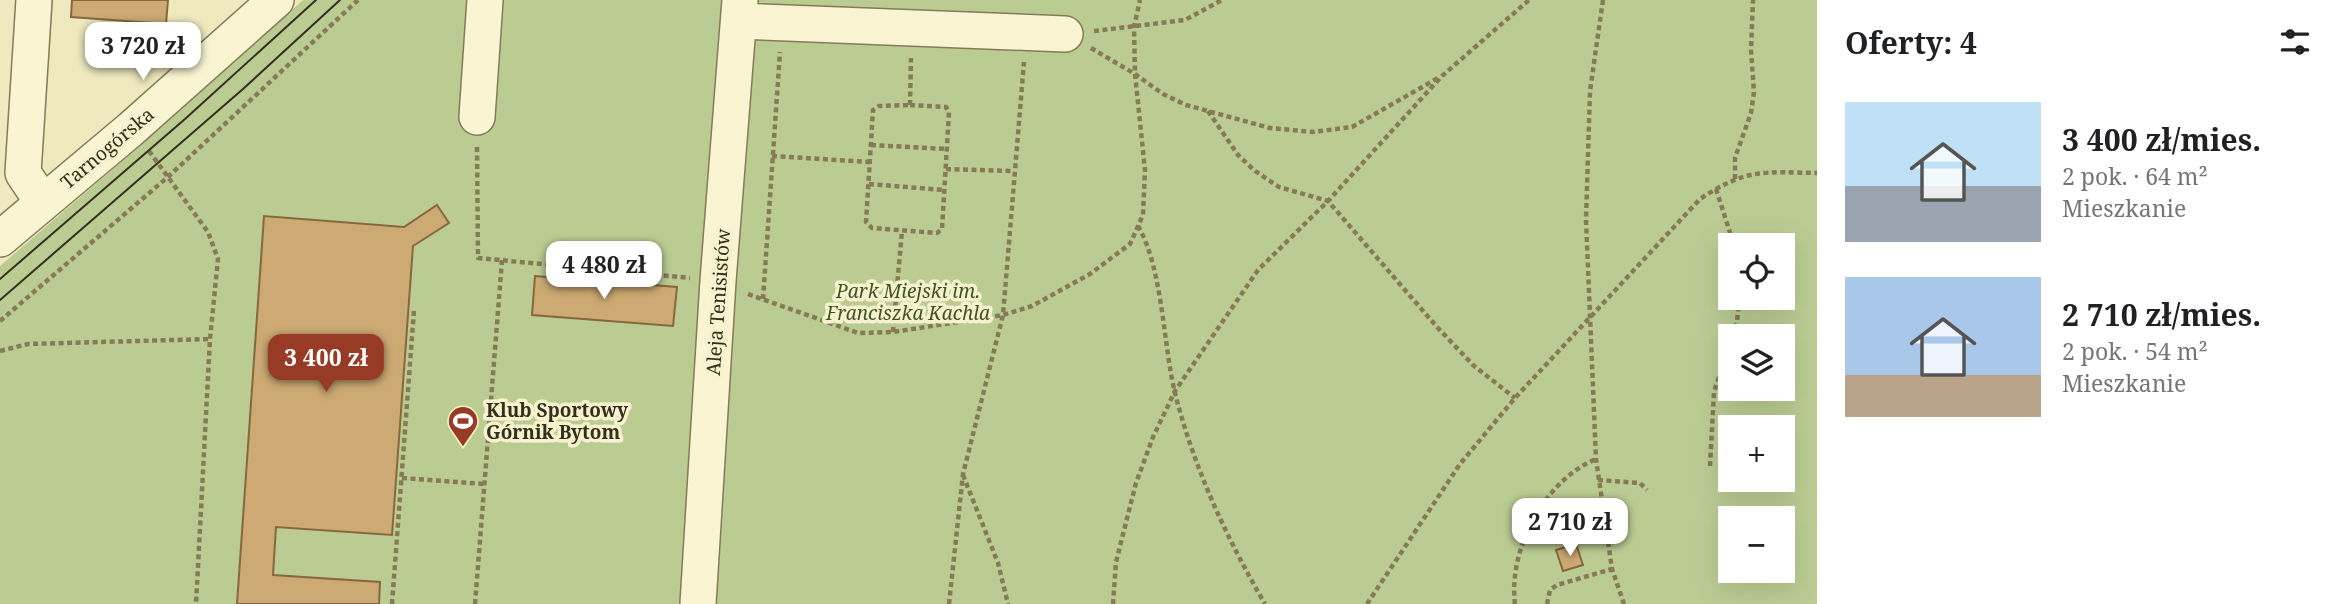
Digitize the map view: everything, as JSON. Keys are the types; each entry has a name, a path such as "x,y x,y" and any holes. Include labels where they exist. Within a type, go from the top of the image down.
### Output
{"street":[{"path":"34,0 23,173 43,202"},
{"name":"Tarnogórska","path":"0,239 131,130 276,0"},
{"path":"477,117 485,0"},
{"path":"739,11 782,23 1065,34"},
{"name":"Aleja Tenisistów","path":"698,604 718,281 739,11"}],"path":[{"path":"0,321 169,176 358,0"},
{"path":"477,117 478,258 718,281 858,333 893,332 1003,315 1032,306 1090,274 1130,244 1143,215 1145,170 1135,74 1134,27 1140,0"},
{"path":"1065,34 1185,20 1222,0"},
{"path":"1113,604 1116,562 1136,483 1153,438 1175,391 1258,270 1328,201 1442,76 1529,0"},
{"path":"1603,0 1590,91 1586,220 1598,480 1612,569 1624,604"},
{"path":"1735,179 1735,158 1751,113 1754,92 1751,50 1753,0"},
{"path":"764,299 782,23"},
{"path":"910,105 912,29"},
{"path":"949,604 963,474 1003,315 1026,33"},
{"path":"1065,34 1135,74 1163,94 1208,111 1270,128 1313,132 1352,127 1442,76"},
{"path":"910,105 946,107 949,112 942,229 936,233 872,228 866,222 873,110 879,106 910,105"},
{"path":"1208,111 1238,155 1255,171 1279,187 1328,201 1386,271 1473,365 1515,397"},
{"path":"131,130 169,176 208,232 218,259 196,604"},
{"path":"871,145 947,149"},
{"path":"772,156 870,163"},
{"path":"946,169 1014,172"},
{"path":"1367,604 1460,464 1515,397 1700,199 1753,172 1817,173"},
{"path":"869,184 944,190"},
{"path":"1716,189 1730,233"},
{"path":"1138,226 1146,241 1152,265 1175,391 1194,456 1233,549 1265,604"},
{"path":"893,332 902,231"},
{"path":"475,604 502,260"},
{"path":"392,604 414,310"},
{"path":"0,351 28,344 211,339"},
{"path":"1710,466 1714,392 1718,379"},
{"path":"1515,604 1519,560 1535,514 1542,502 1579,466 1596,459"},
{"path":"963,474 998,564 1008,604"},
{"path":"402,478 484,484"},
{"path":"1598,480 1640,483 1647,490"},
{"path":"1547,604 1550,590 1558,585 1612,569"}],"green space":[{"name":"Park Miejski im. Franciszka Kachla","path":"303,0 1817,0 1817,604 0,604 0,266 161,128"}],"building":[{"path":"72,0 168,0 166,24 71,17"},
{"path":"437,205 449,223 413,246 392,535 276,527 273,575 380,582 379,604 237,604 264,216 404,227"},
{"path":"535,276 677,287 673,326 532,315"},
{"path":"1576,544 1583,565 1563,571 1556,550"}],"tram line":[{"path":"0,279 185,119 316,0"},
{"path":"0,300 243,89 340,0"}],"place":[{"name":"Klub Sportowy Górnik Bytom","path":"463,448"}]}
